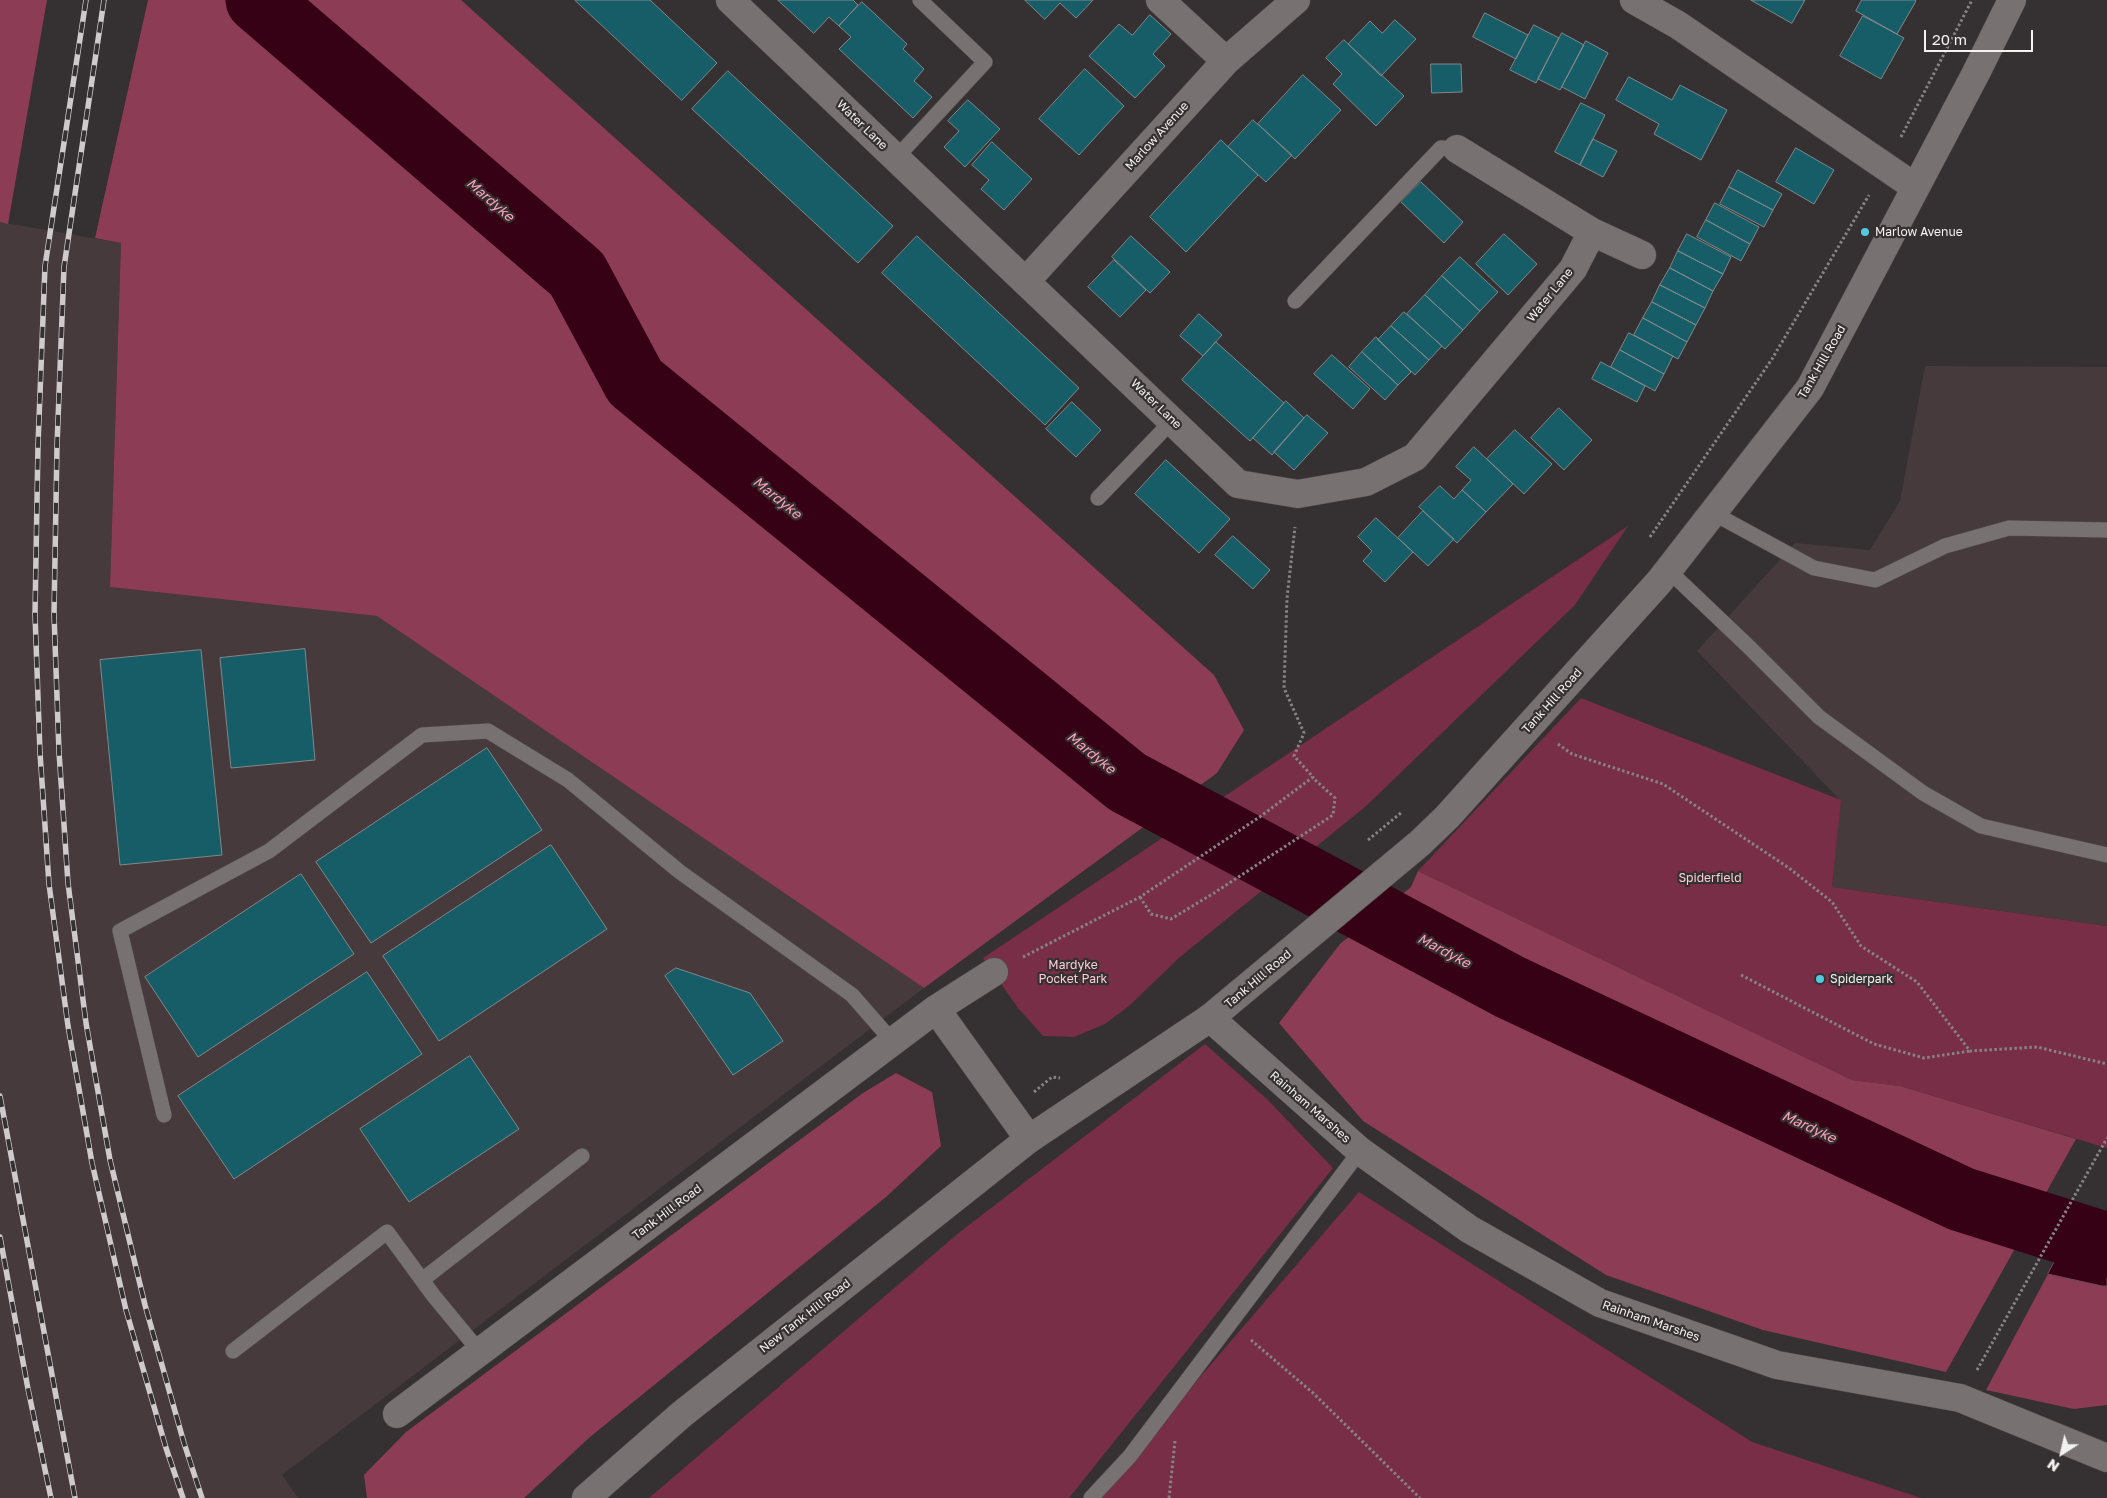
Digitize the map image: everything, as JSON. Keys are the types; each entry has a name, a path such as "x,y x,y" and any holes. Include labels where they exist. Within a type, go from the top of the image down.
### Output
{"street":[{"name":"Water Lane","path":"730,0 1238,484 1298,494 1366,482 1414,457 1573,269 1592,232"},
{"path":"1160,0 1226,61"},
{"name":"Marlow Avenue","path":"1026,281 1226,61 1296,0"},
{"path":"1634,0 1678,25 1915,187"},
{"name":"Tank Hill Road","path":"1029,1139 1210,1018 1398,861 1447,817 1668,570 1810,388 1976,73 2012,0"},
{"path":"1457,149 1592,232 1642,256"},
{"name":"Tank Hill Road","path":"397,1414 936,1009 994,972"},
{"path":"936,1009 1029,1139"},
{"name":"Rainham Marshes","path":"1210,1018 1360,1151 1469,1229 1600,1303 1777,1364 1960,1398 2107,1458"},
{"name":"New Tank Hill Road","path":"586,1498 682,1414 1029,1139"}],"lane":[{"path":"896,158 985,62 920,0"},
{"path":"1295,301 1441,148 1457,149"},
{"path":"1098,498 1173,420"},
{"path":"1713,513 1814,568 1874,580 1945,546 2009,528 2107,530"},
{"path":"1668,570 1762,659 1819,717 1923,793 1981,826 2107,855"},
{"path":"164,1115 120,931 269,851 422,735 488,731 568,780 680,872 852,995 893,1042"},
{"path":"1091,1498 1130,1456 1360,1151"},
{"path":"422,1280 582,1156"},
{"path":"233,1351 387,1232 422,1280 480,1352"}],"path":[{"path":"1646,542 1772,359 1886,167 1972,0"},
{"path":"1140,897 1151,914 1171,919 1284,848 1333,814 1335,798 1294,756 1304,732 1284,688 1287,598 1298,494"},
{"path":"1531,724 1572,754 1663,784 1789,868 1832,902 1861,946 1917,982 1970,1051"},
{"path":"994,972 1140,897 1261,816 1313,777"},
{"path":"1382,828 1407,808"},
{"path":"1741,976 1874,1044 1924,1058 1970,1051 2037,1047 2107,1064"},
{"path":"1960,1398 2022,1293 2107,1138"},
{"path":"1249,1338 1313,1393 1420,1498"},
{"path":"1170,1498 1175,1438"}],"shaded area":[{"path":"0,0 47,0 8,224 0,222"},
{"path":"148,0 461,0 1214,675 1244,730 1217,773 924,988 377,616 110,587 121,243 95,238"},
{"path":"0,222 121,243 110,587 377,616 924,988 282,1475 298,1498 0,1498"},
{"path":"1925,366 2107,367 2107,926 1832,887 1840,800 1697,651 1795,543 1870,550 1900,501"},
{"path":"1418,871 1852,1080 1900,1086 2076,1139 1946,1372 1763,1330 1606,1275 1363,1121 1279,1023 1340,944 1411,887"},
{"path":"896,1073 932,1092 941,1146 886,1197 590,1437 524,1498 367,1498 364,1475 406,1432 863,1093"},
{"path":"2074,1225 2107,1234 2107,1286 2048,1274"},
{"path":"2048,1274 2107,1286 2107,1405 2074,1409 1986,1390"}],"green space":[{"name":"Mardyke Pocket Park","path":"1628,526 1575,605 1365,807 1180,957 1129,1006 1105,1024 1074,1037 1043,1036 1018,1008 983,958"},
{"name":"Spiderfield","path":"1581,698 1841,800 1832,887 2107,926 2107,1148 1900,1086 1852,1080 1418,871"},
{"path":"1205,1044 1267,1099 1333,1168 1069,1498 649,1498 961,1231"},
{"path":"1359,1192 1752,1442 1921,1498 1096,1498"}],"building":[{"path":"575,0 650,0 717,63 682,100"},
{"path":"778,0 853,0 858,5 839,26 829,17 814,33"},
{"path":"1025,0 1093,0 1076,18 1060,3 1045,19"},
{"path":"1751,0 1805,0 1792,23"},
{"path":"1862,0 1916,1 1897,34 1856,11"},
{"path":"862,2 907,44 903,49 924,69 914,81 932,97 913,118 839,49 851,37 839,26"},
{"path":"1485,13 1528,35 1516,59 1473,37"},
{"path":"1150,15 1171,34 1153,54 1165,66 1135,98 1089,56 1119,24 1132,35"},
{"path":"1863,16 1904,38 1881,79 1840,56"},
{"path":"1395,20 1416,39 1381,76 1348,44 1370,21 1382,33"},
{"path":"1534,25 1559,38 1536,83 1510,70"},
{"path":"1562,33 1584,45 1560,90 1538,79"},
{"path":"1344,40 1404,96 1376,126 1333,84 1342,74 1326,58"},
{"path":"1586,41 1608,53 1585,99 1562,87"},
{"path":"1431,64 1461,64 1462,92 1432,93"},
{"path":"1085,69 1124,106 1079,155 1039,119"},
{"path":"728,71 893,226 858,263 692,109"},
{"path":"1303,75 1341,110 1295,159 1258,124"},
{"path":"1629,77 1672,100 1680,85 1727,110 1701,160 1654,134 1659,124 1616,100"},
{"path":"968,100 1000,129 965,167 944,147 959,131 948,121"},
{"path":"1581,103 1605,115 1580,165 1555,152"},
{"path":"1253,120 1292,155 1266,182 1228,147"},
{"path":"1593,139 1617,151 1603,177 1580,165"},
{"path":"1221,140 1258,175 1186,252 1150,217"},
{"path":"992,142 1032,179 1004,210 981,189 989,180 972,165"},
{"path":"1796,148 1834,170 1814,204 1776,182"},
{"path":"1738,170 1782,194 1773,210 1729,187"},
{"path":"1421,182 1463,222 1444,243 1401,202"},
{"path":"1729,187 1773,210 1764,227 1720,204"},
{"path":"1715,203 1759,227 1750,244 1706,220"},
{"path":"1706,220 1750,244 1741,261 1697,237"},
{"path":"1504,234 1537,264 1508,295 1476,264"},
{"path":"1687,234 1731,257 1723,274 1678,251"},
{"path":"917,236 1079,388 1045,425 882,273"},
{"path":"1131,236 1170,272 1150,293 1112,257"},
{"path":"1678,251 1723,274 1713,291 1670,268"},
{"path":"1460,257 1498,292 1480,311 1442,276"},
{"path":"1114,260 1146,290 1120,317 1088,287"},
{"path":"1670,268 1713,291 1705,308 1660,285"},
{"path":"1442,276 1480,311 1463,330 1425,295"},
{"path":"1660,285 1705,308 1696,325 1652,302"},
{"path":"1425,295 1463,330 1445,349 1407,314"},
{"path":"1652,302 1696,325 1687,342 1643,318"},
{"path":"1404,312 1442,346 1429,360 1391,326"},
{"path":"1199,314 1222,335 1203,356 1180,336"},
{"path":"1643,318 1687,342 1678,359 1634,335"},
{"path":"1391,326 1429,360 1415,375 1378,340"},
{"path":"1629,333 1673,356 1664,374 1620,350"},
{"path":"1376,337 1411,372 1398,385 1362,352"},
{"path":"1216,342 1284,403 1250,441 1182,380"},
{"path":"1620,350 1664,374 1655,391 1611,367"},
{"path":"1362,352 1398,385 1385,400 1349,367"},
{"path":"1332,355 1370,389 1353,409 1314,374"},
{"path":"1601,362 1645,386 1637,402 1592,379"},
{"path":"1286,401 1304,418 1272,455 1253,438"},
{"path":"1072,402 1101,430 1076,457 1046,429"},
{"path":"1559,408 1592,440 1564,470 1531,438"},
{"path":"1307,415 1328,433 1294,470 1274,452"},
{"path":"1515,430 1552,464 1524,494 1487,459"},
{"path":"1474,447 1513,484 1486,512 1462,490 1471,480 1456,467"},
{"path":"1166,460 1230,519 1199,553 1135,494"},
{"path":"1440,486 1454,499 1462,490 1486,512 1457,543 1419,507"},
{"path":"1423,511 1454,539 1428,566 1398,538"},
{"path":"1376,518 1413,552 1385,582 1363,561 1372,551 1358,537"},
{"path":"1233,536 1270,570 1253,589 1215,555"},
{"path":"305,649 315,760 231,768 220,658"},
{"path":"201,650 222,855 120,865 100,660"},
{"path":"487,748 542,830 371,943 316,862"},
{"path":"551,845 607,929 439,1041 383,956"},
{"path":"301,874 354,954 198,1057 145,977"},
{"path":"676,968 750,993 783,1041 733,1075 665,976"},
{"path":"367,972 422,1054 234,1179 178,1096"},
{"path":"470,1056 519,1129 409,1202 360,1129"}],"waterway":[{"name":"Mardyke","path":"258,0 577,274 635,382 1127,782 1510,987 1961,1199 2107,1245"}],"railway":[{"path":"86,0 45,266 38,445 35,614 40,753 49,884 68,1026 92,1163 126,1310 166,1448 183,1498"},
{"path":"104,0 64,267 57,446 54,614 59,752 68,883 86,1023 110,1160 145,1305 184,1443 202,1498"},
{"path":"0,1096 75,1498"},
{"path":"0,1237 28,1389 51,1498"}],"place":[{"name":"Marlow Avenue","path":"1865,232"},
{"name":"Spiderpark","path":"1820,979"}]}
